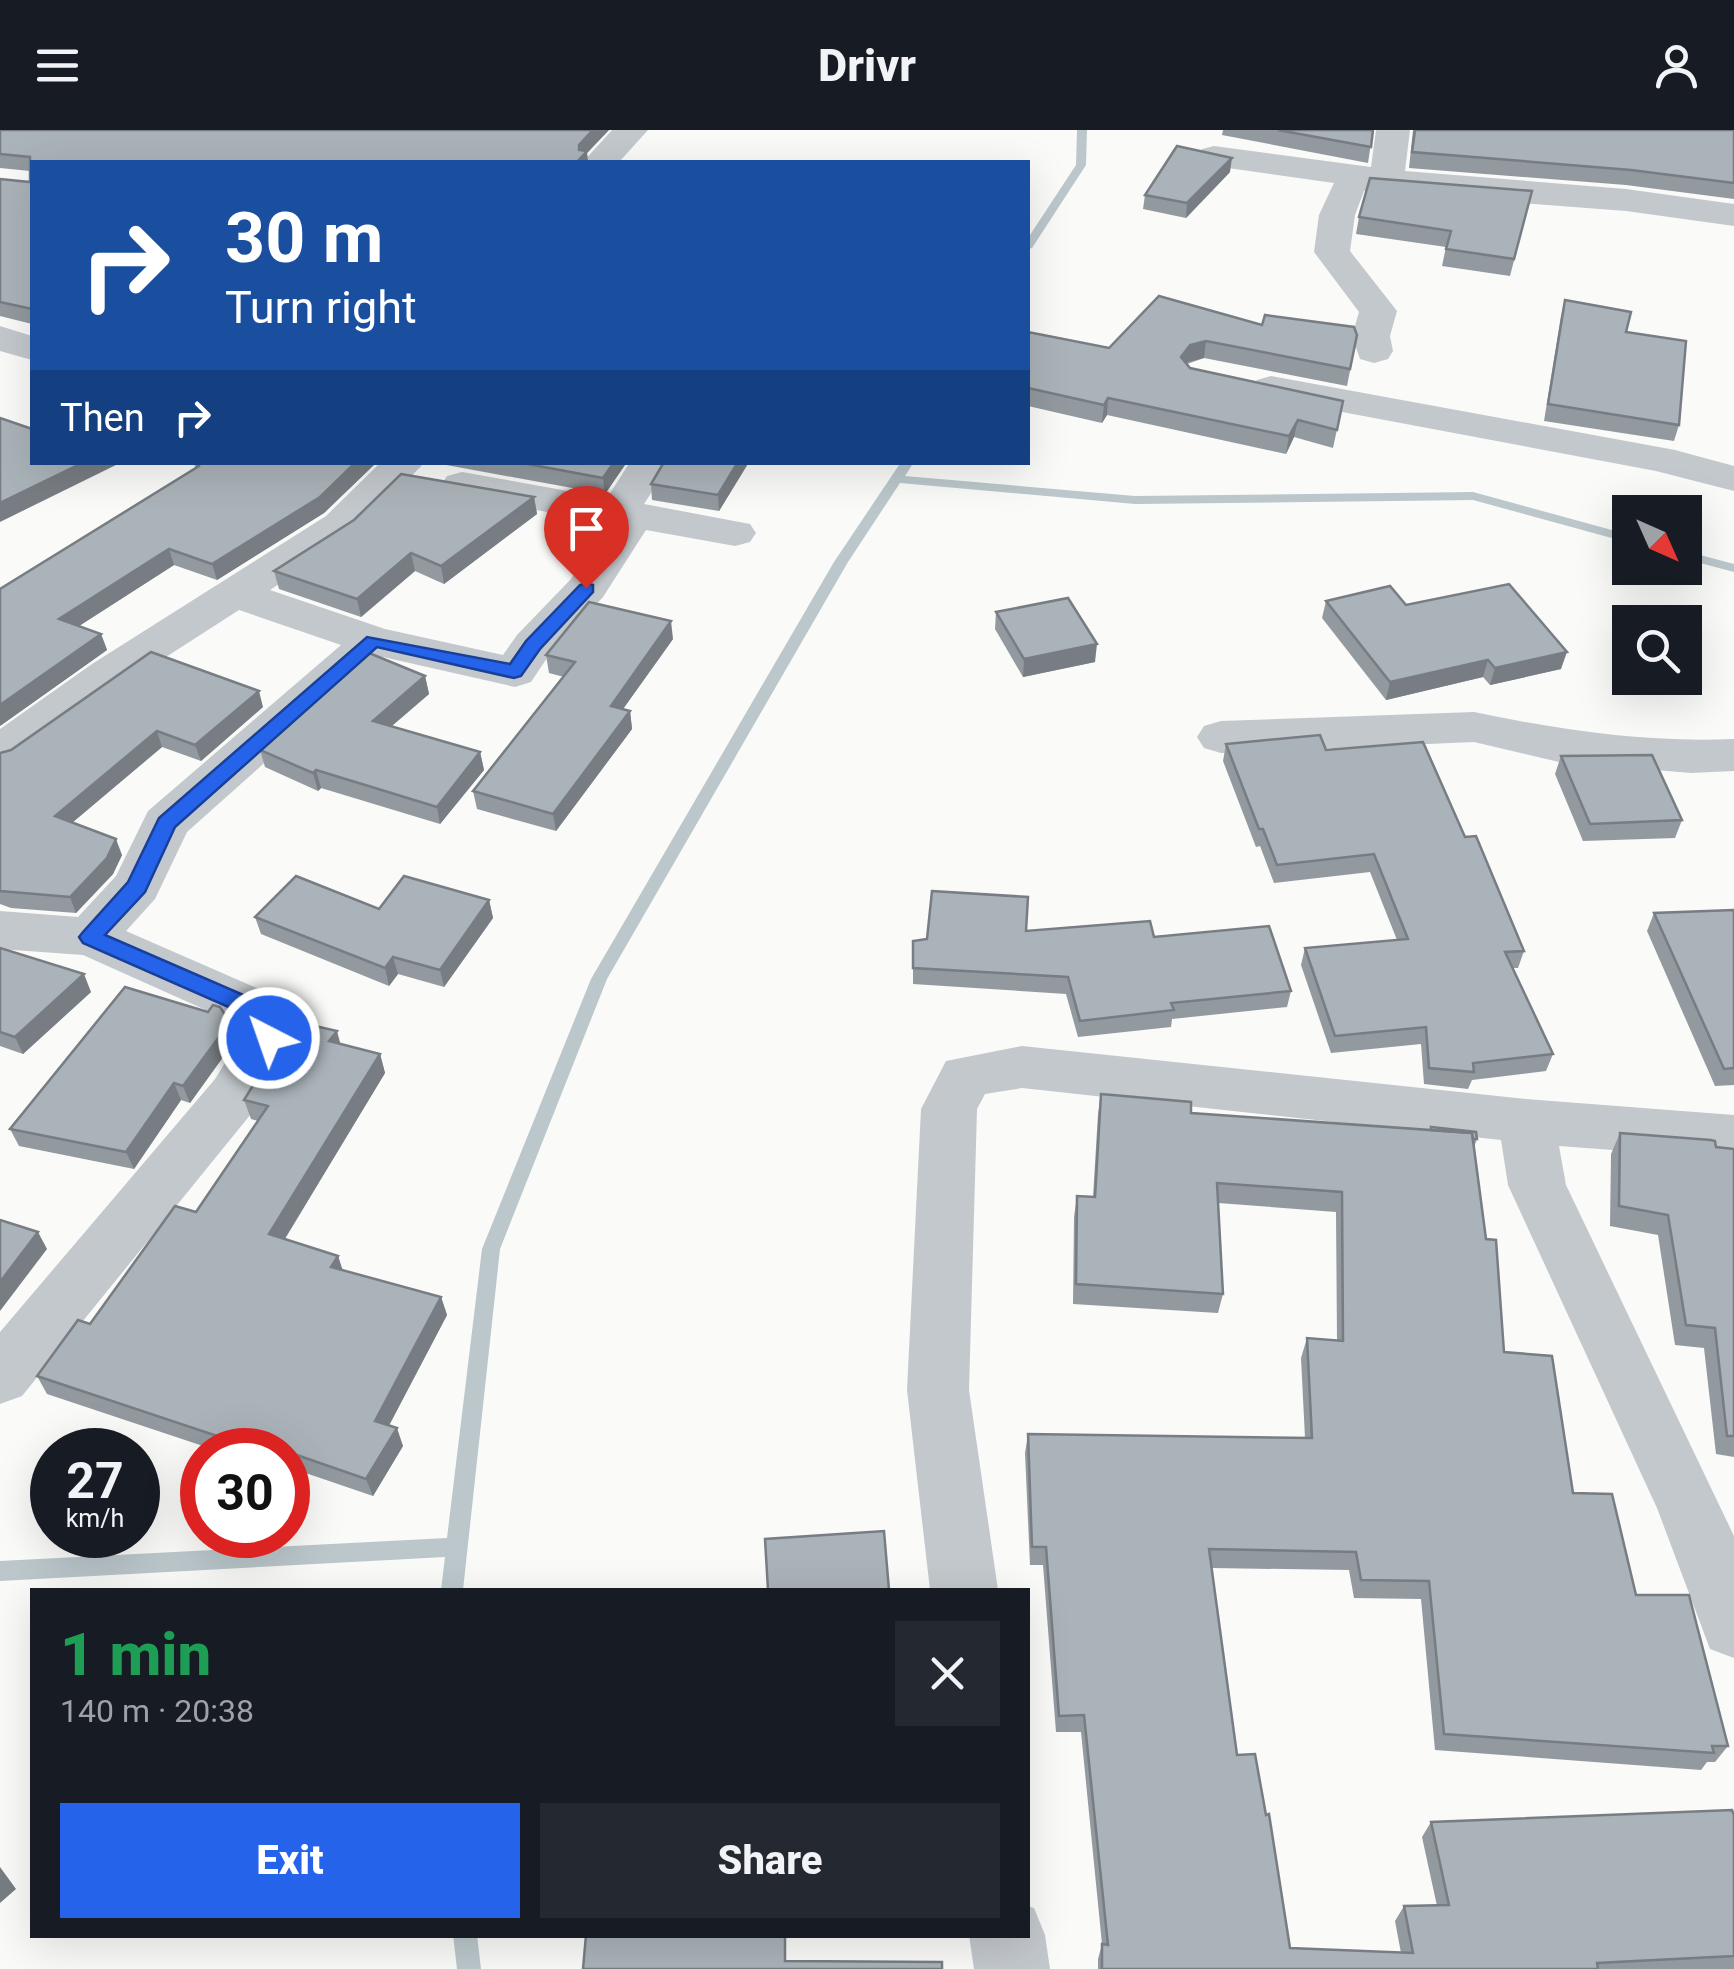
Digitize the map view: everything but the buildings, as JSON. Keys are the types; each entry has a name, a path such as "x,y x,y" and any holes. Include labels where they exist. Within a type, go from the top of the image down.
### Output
{"street":[{"path":"602,160 631,130"},
{"path":"1387,180 1393,130"},
{"path":"1214,156 1387,180 1626,200 1734,214"},
{"path":"1374,351 1371,336 1378,311 1332,252 1332,240 1344,194 1353,181 1387,180"},
{"path":"0,338 30,348"},
{"path":"1242,382 1660,459 1727,466"},
{"path":"234,594 374,641 514,672 533,645 586,588 649,465"},
{"path":"0,752 108,674 341,525 400,468 735,533"},
{"path":"90,937 137,886 166,823 374,641"},
{"path":"1221,737 1474,727 1559,746 1691,756 1734,755"},
{"path":"0,930 90,937 248,1006 269,1038 235,1094 0,1377"},
{"path":"964,1588 938,1390 949,1109 966,1076 1022,1067 1526,1121 1734,1137"},
{"path":"1526,1121 1537,1185 1690,1506 1734,1626"},
{"path":"1008,1938 1012,1969"}],"waterway":[{"path":"1030,243 1081,165 1082,130"},
{"path":"457,1547 491,1249 599,979 841,562 906,465"},
{"path":"897,479 1135,500 1473,496 1612,534"},
{"path":"1702,560 1734,568"},
{"path":"0,1571 457,1547"},
{"path":"452,1588 457,1547"},
{"path":"465,1938 469,1969"}],"route":[{"path":"269,1038 248,1006 90,937 137,886 166,823 374,641 514,672 533,645 586,588"}]}
